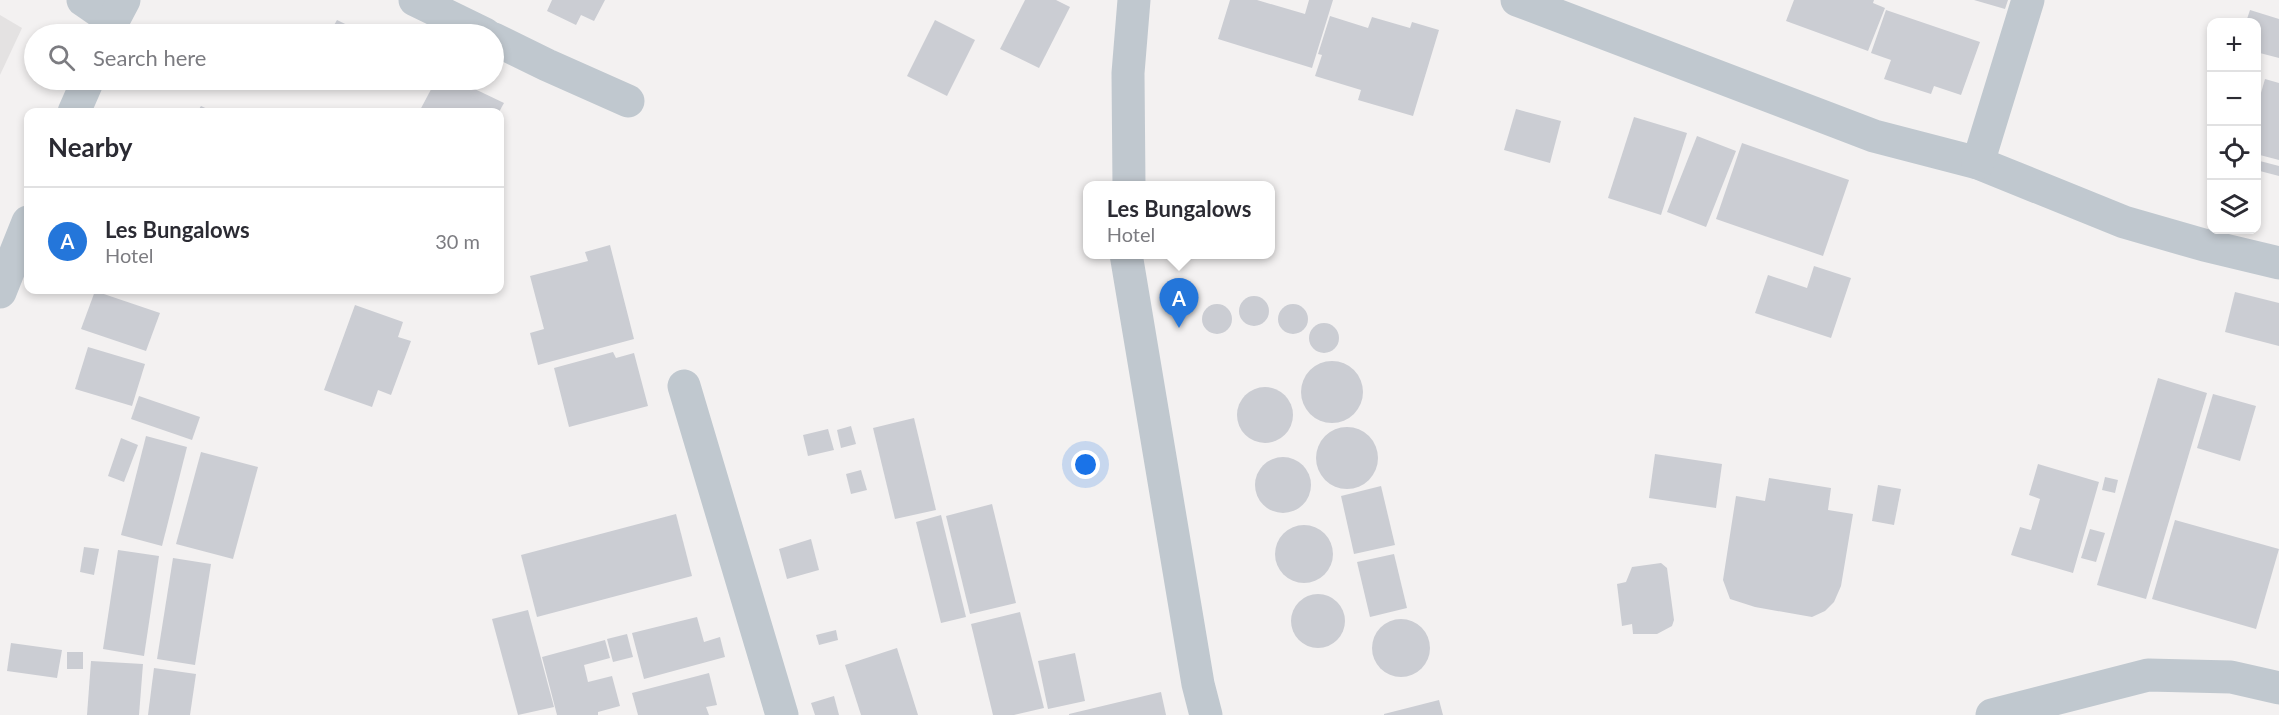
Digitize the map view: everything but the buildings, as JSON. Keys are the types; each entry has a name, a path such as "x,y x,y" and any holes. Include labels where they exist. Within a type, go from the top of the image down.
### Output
{"street":[{"path":"83,0 114,18"},
{"path":"415,0 464,24"},
{"path":"1129,181 1128,73 1134,0"},
{"path":"1517,0 1874,136 1978,164 2124,222 2279,263"},
{"path":"1978,164 2028,0"},
{"path":"504,44 628,101"},
{"path":"76,108 84,90"},
{"path":"2,279 24,231"},
{"path":"1127,259 1198,684 1206,715"},
{"path":"684,386 782,715"},
{"path":"1992,715 2148,675 2231,677 2279,688"}],"shaded area":[{"path":"0,15 22,28 0,75"}],"place":[{"name":"Les Bungalows","path":"1179,328"}]}
